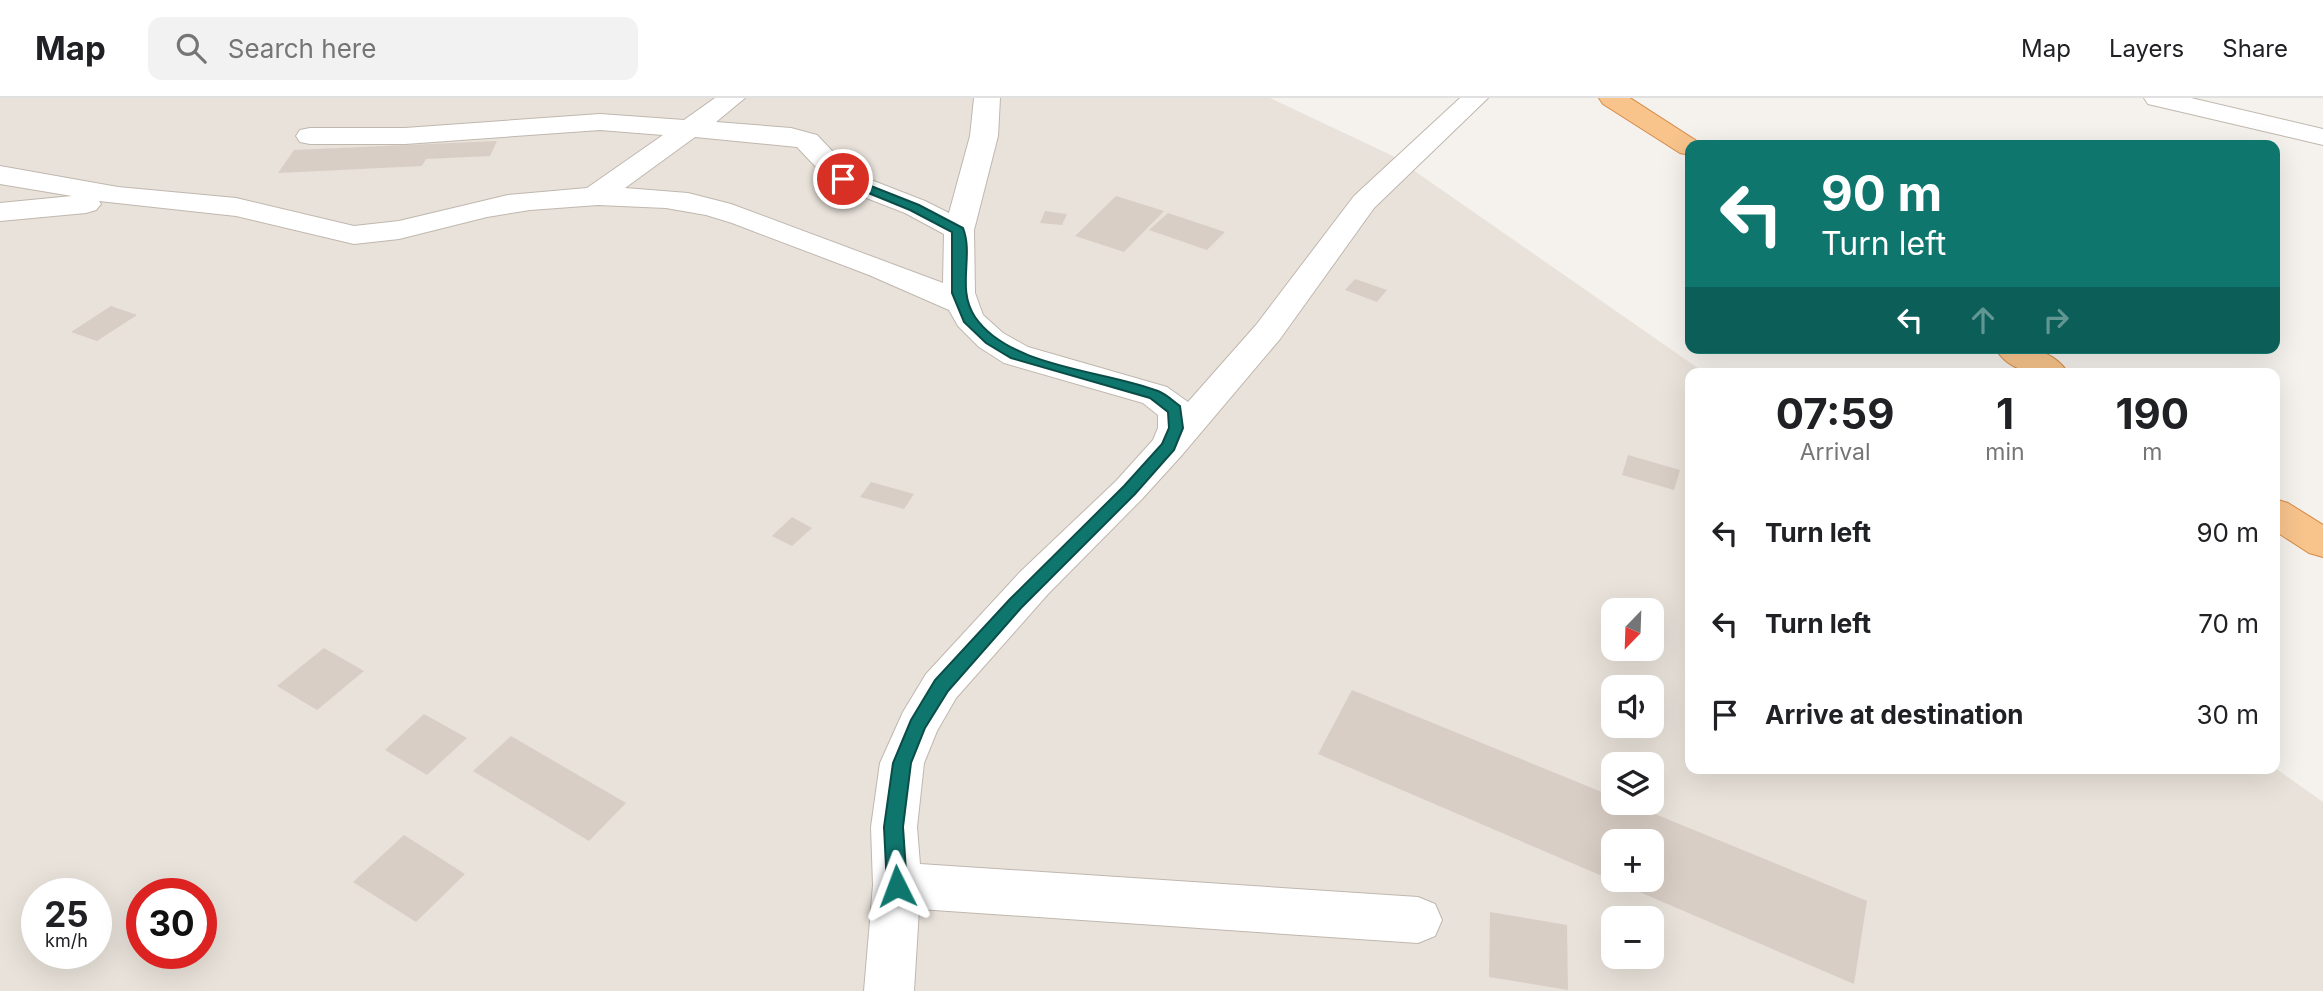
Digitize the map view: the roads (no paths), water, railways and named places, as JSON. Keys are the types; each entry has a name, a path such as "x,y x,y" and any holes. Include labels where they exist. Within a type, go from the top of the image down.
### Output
{"highway":[{"path":"1612,98 1685,144"},
{"path":"2020,354 2042,368"},
{"path":"2280,516 2323,543"}],"street":[{"path":"594,197 732,98"},
{"path":"987,98 984,136 959,230 959,293 969,319 991,340 1016,355 1155,395 1175,410 1176,428 1169,446"},
{"path":"889,991 897,886 894,827 902,763 918,725 941,685 1034,583 1129,490 1169,446 1268,332 1364,202 1475,98"},
{"path":"2157,98 2323,136"},
{"path":"310,136 405,136 600,122 791,136 807,141 843,179 915,208 959,230"},
{"path":"0,175 144,199 236,207 354,235 372,235 421,227 479,209 528,201 594,197 663,200 709,206 878,266 963,304"},
{"path":"0,212 144,199"},
{"path":"897,886 1418,920"}]}
